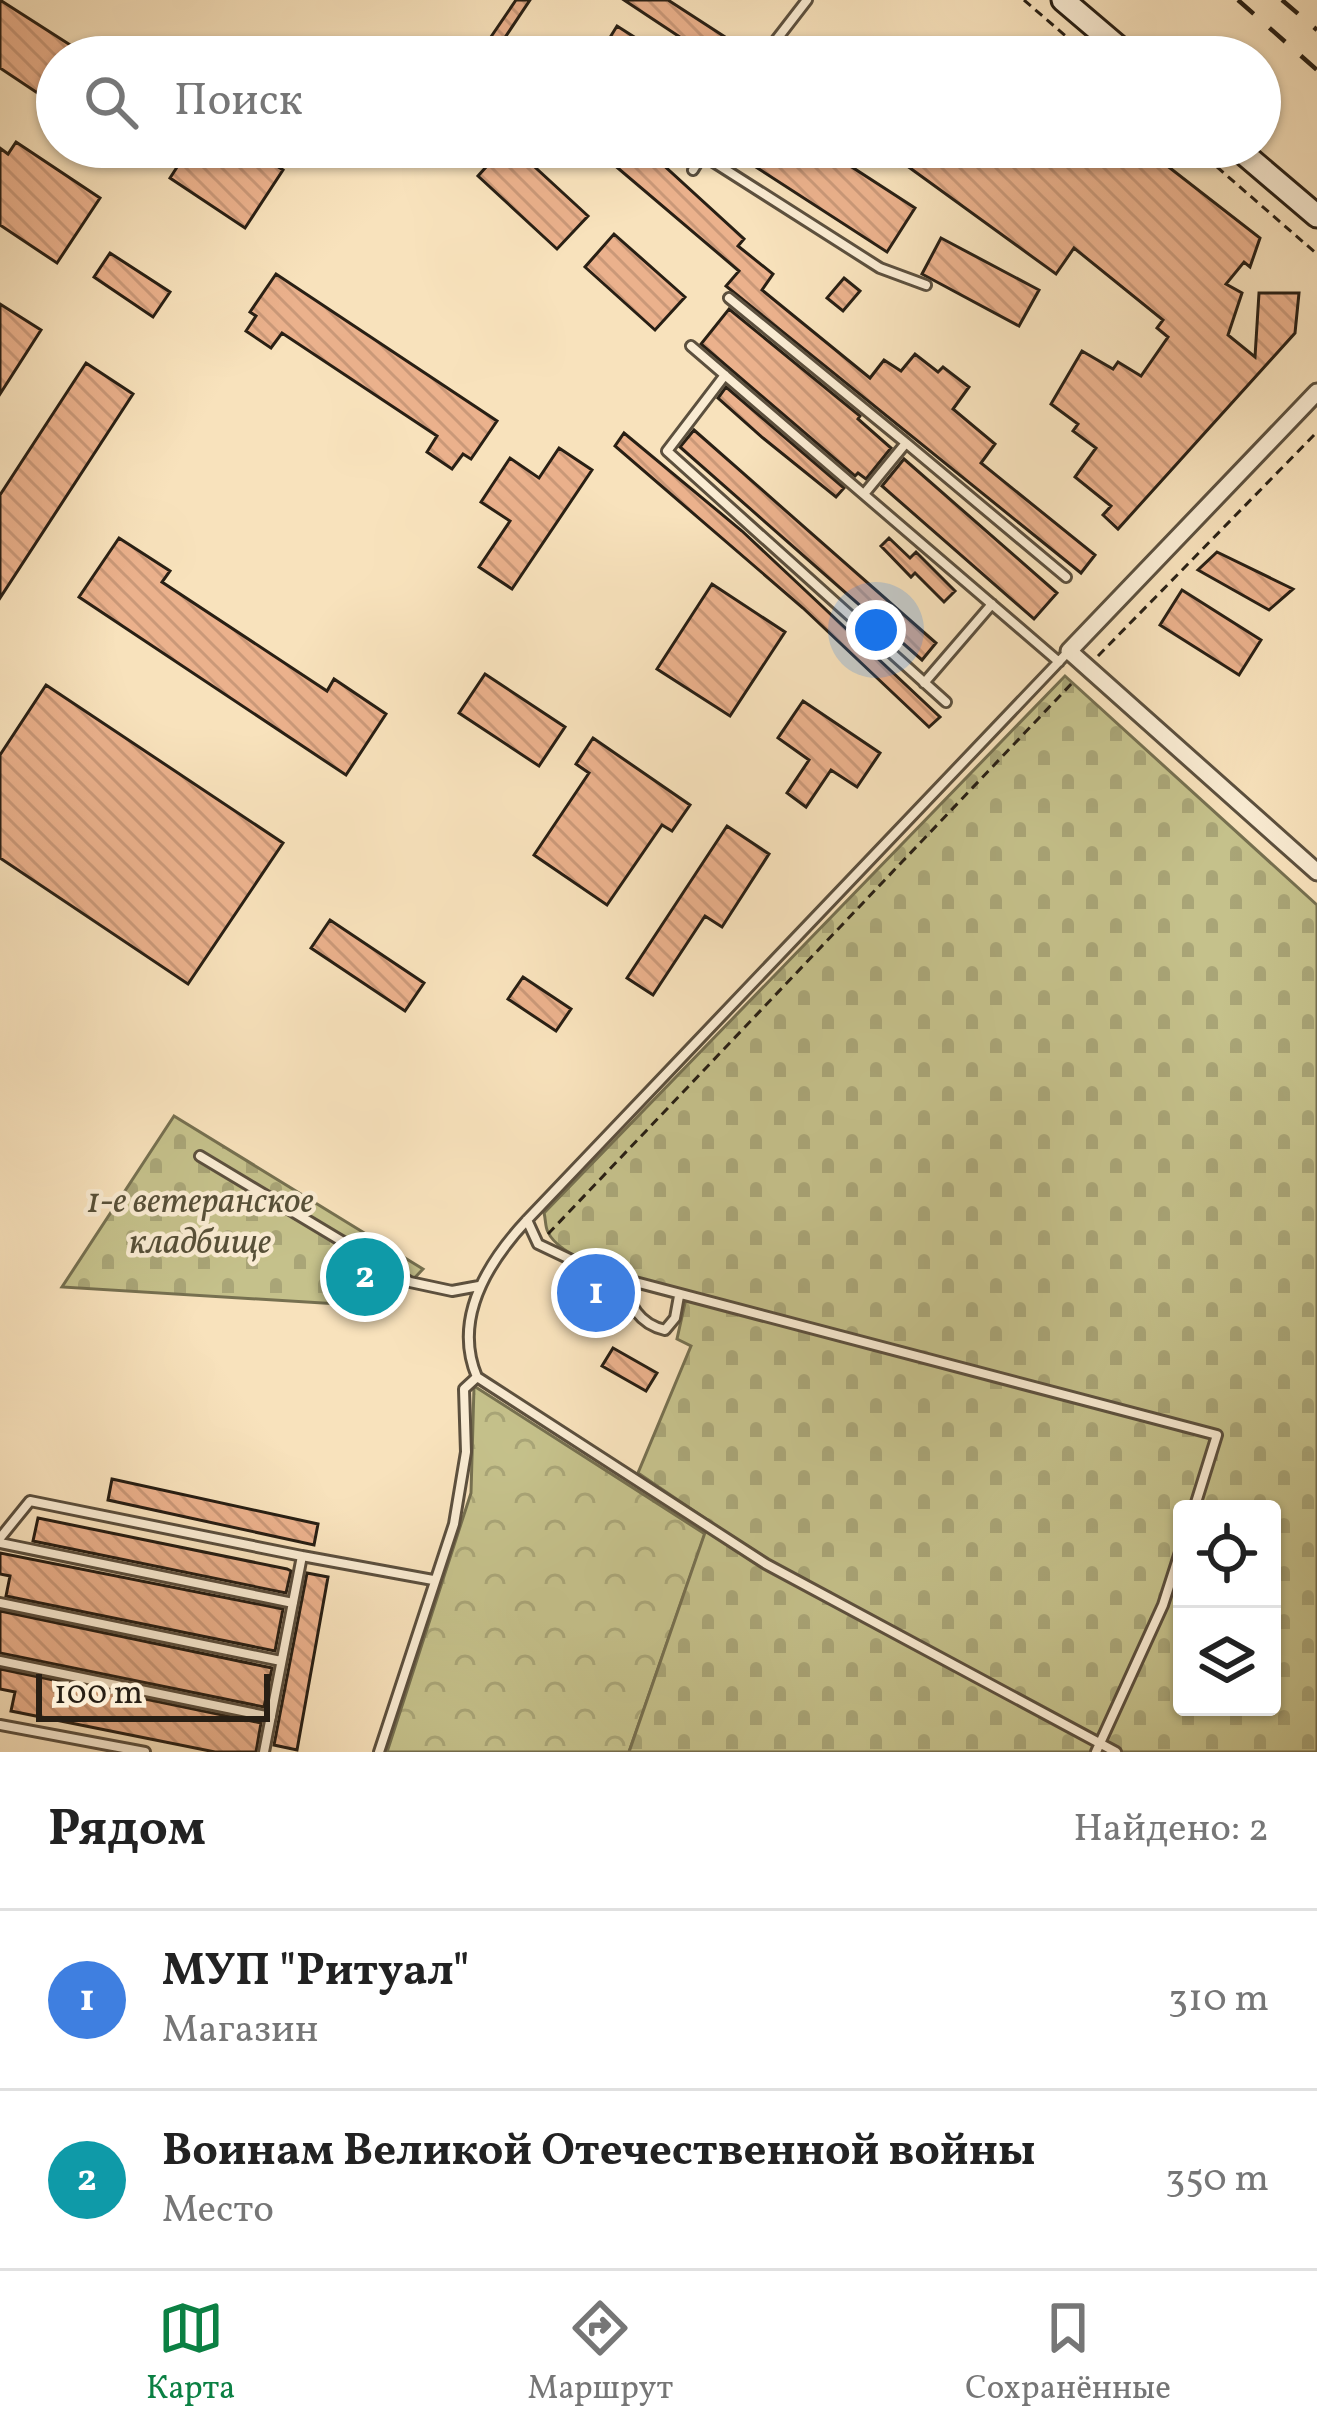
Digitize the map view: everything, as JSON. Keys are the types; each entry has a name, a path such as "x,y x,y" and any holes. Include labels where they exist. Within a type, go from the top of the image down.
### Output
{"main road":[{"path":"1064,0 1106,36"},
{"path":"1261,168 1317,216"}],"street":[{"path":"1317,392 1064,656 1087,668 1317,872"}],"lane":[{"path":"780,36 807,0"},
{"path":"730,168 880,268 926,285"},
{"path":"729,298 1066,577"},
{"path":"691,346 992,604 1064,656 503,1245 478,1286 469,1330 471,1363 477,1377 766,1564 1098,1748 1116,1752"},
{"path":"725,375 667,452 946,702"},
{"path":"864,494 906,443"},
{"path":"924,683 992,604"},
{"path":"200,1156 410,1282 452,1291 478,1286"},
{"path":"527,1220 538,1244 597,1273 1217,1435 1197,1500"},
{"path":"624,1280 629,1303 649,1326 665,1330 674,1318 679,1296"},
{"path":"379,1752 454,1524 466,1452 464,1389 477,1377"},
{"path":"292,1603 0,1540 30,1501 434,1580"},
{"path":"264,1752 302,1556"},
{"path":"1098,1748 1173,1574"},
{"path":"0,1603 281,1661"},
{"path":"0,1661 271,1717"},
{"path":"0,1725 145,1752"}],"path":[{"path":"1024,0 1066,36"},
{"path":"1218,168 1317,254"},
{"path":"538,1244 1317,432"}],"green space":[{"path":"1065,676 1317,905 1317,1752 629,1752 709,1521 638,1473 691,1346 677,1339 687,1294 590,1263 571,1254 548,1232 544,1213"},
{"name":"1-е ветеранское кладбище","path":"174,1116 423,1269 387,1307 62,1287"},
{"path":"474,1386 705,1534 629,1752 387,1752 471,1493"}],"building":[{"path":"0,0 56,36 36,36 36,92 0,68"},
{"path":"516,0 530,0 506,36 492,36"},
{"path":"624,0 668,0 724,36 678,36"},
{"path":"617,26 633,36 611,36"},
{"path":"16,142 36,155 36,168 55,168 100,198 57,263 0,225 0,148 8,154"},
{"path":"176,168 283,170 245,228 170,178"},
{"path":"485,168 536,168 588,216 557,249 478,176"},
{"path":"618,168 666,168 744,239 738,246 773,274 762,290 870,378 884,360 901,371 915,354 969,387 953,409 995,444 981,463 1095,555 1081,573 726,286 739,271"},
{"path":"757,168 853,168 915,208 887,252"},
{"path":"910,168 1170,168 1260,238 1250,267 1244,262 1226,284 1242,293 1228,335 1255,357 1259,293 1299,293 1295,333 1118,529 1103,515 1111,506 1075,477 1096,448 1073,431 1078,424 1051,404 1082,351 1113,369 1118,362 1141,376 1168,337 1157,328 1163,320 1074,248 1056,274"},
{"path":"614,234 685,297 655,330 585,267"},
{"path":"941,238 1039,290 1019,326 922,274"},
{"path":"110,253 170,292 153,317 94,277"},
{"path":"276,274 497,421 471,459 463,454 452,469 427,452 437,436 282,333 271,348 246,331 256,316 250,312"},
{"path":"844,278 860,291 843,311 827,298"},
{"path":"0,304 41,330 0,394"},
{"path":"729,309 860,416 891,448 866,479 858,473 855,476 701,344"},
{"path":"86,363 133,394 0,598 0,495"},
{"path":"726,387 844,488 836,497 718,398"},
{"path":"694,430 936,643 922,660 680,447"},
{"path":"624,433 742,531 940,717 929,727 803,608 615,446"},
{"path":"559,448 592,470 512,589 479,567 510,521 481,502 510,458 539,478"},
{"path":"904,459 1057,593 1034,619 882,486"},
{"path":"119,538 170,571 162,582 327,691 334,679 386,714 346,775 79,597"},
{"path":"889,538 910,558 916,552 955,591 944,602 915,573 911,577 881,546"},
{"path":"1217,552 1293,589 1269,610 1198,570"},
{"path":"712,584 785,632 730,716 657,669"},
{"path":"1182,590 1261,640 1239,675 1160,625"},
{"path":"485,674 565,727 539,766 459,713"},
{"path":"46,685 283,843 188,984 0,858 0,755"},
{"path":"803,701 880,753 857,787 831,770 806,807 787,793 809,760 778,738"},
{"path":"593,738 690,805 672,831 662,825 607,905 534,855 589,773 576,764"},
{"path":"727,826 769,854 722,927 705,916 653,995 627,978"},
{"path":"330,920 424,983 405,1011 311,948"},
{"path":"523,977 571,1009 556,1031 508,999"},
{"path":"588,1278 600,1282 598,1289 619,1296 614,1310 581,1300"},
{"path":"613,1348 657,1373 646,1391 602,1366"},
{"path":"112,1479 318,1524 314,1545 108,1500"},
{"path":"38,1518 287,1569 291,1571 286,1593 33,1541"},
{"path":"0,1553 283,1609 275,1651 6,1596 10,1576 0,1574"},
{"path":"307,1573 328,1577 297,1750 274,1745"},
{"path":"0,1611 272,1668 264,1707 0,1653"},
{"path":"0,1669 261,1723 256,1752 215,1752 11,1711 15,1692 0,1689"}],"railway":[{"path":"1238,0 1279,36"},
{"path":"1282,0 1317,30"},
{"path":"1281,38 1317,70"}],"place":[{"name":"Воинам Великой Отечественной войны","path":"365,1277"},
{"name":"МУП \"Ритуал\"","path":"596,1293"}]}
